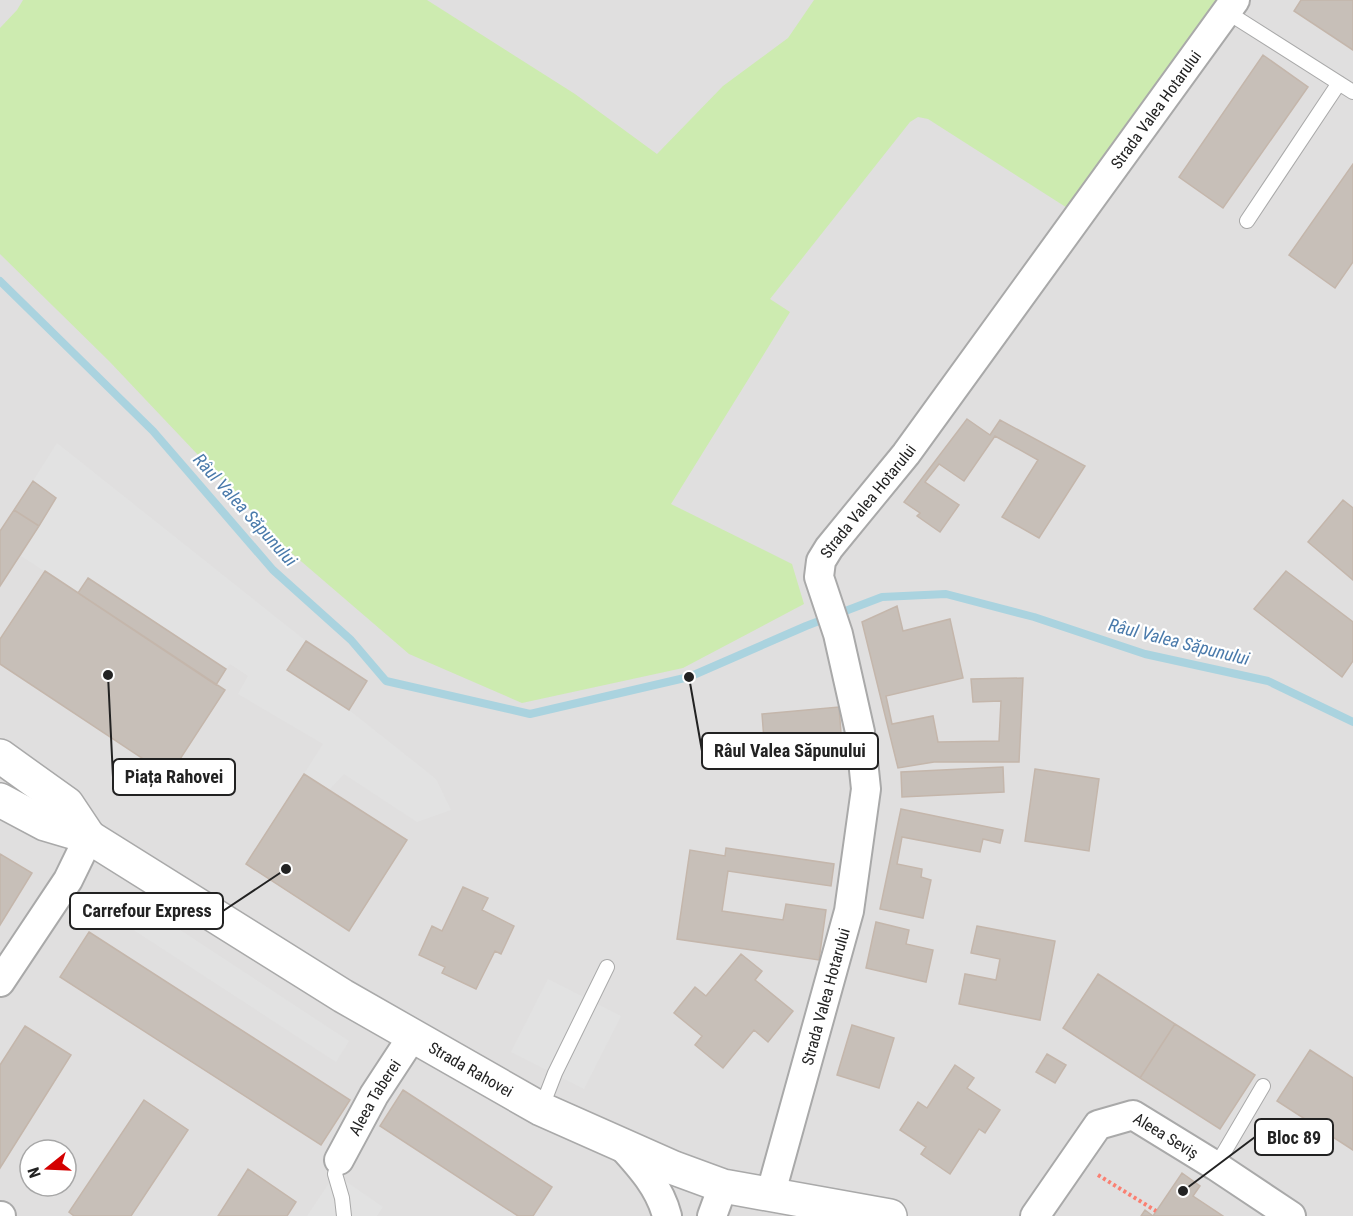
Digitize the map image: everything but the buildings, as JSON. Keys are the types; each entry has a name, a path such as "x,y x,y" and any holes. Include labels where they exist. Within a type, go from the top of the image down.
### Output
{"street":[{"name":"Strada Valea Hotarului","path":"770,1196 849,911 866,789 860,732 838,634 819,577 821,561 829,548 906,454 1231,6"},
{"name":"Strada Rahovei","path":"0,756 67,804 89,837"},
{"name":"Strada Rahovei","path":"0,800 45,824 89,837 333,990 412,1036 541,1108 622,1146 723,1186 891,1216"},
{"path":"0,982 9,950 68,880 89,837"},
{"name":"Aleea Taberei","path":"339,1160 374,1095 412,1036"},
{"name":"Aleea Seviș","path":"1035,1216 1098,1125 1133,1115 1291,1216"},
{"path":"622,1146 647,1173 665,1207 667,1216"},
{"path":"712,1216 723,1186"}],"lane":[{"path":"1231,6 1353,92"},
{"path":"1247,221 1340,83"},
{"path":"541,1108 555,1073 607,967"},
{"path":"1216,1166 1263,1086"},
{"path":"339,1160 335,1174 342,1198 344,1216"}],"path":[{"path":"1074,1161 1156,1211"}],"shaded area":[{"path":"0,0 1353,0 1353,1216 0,1216"},
{"path":"57,443 306,641 288,670 349,710 436,779 451,810 417,822 344,774 329,790 304,774 323,744 238,694 248,676 230,664 226,669 89,578 78,593 21,556 56,498 33,481"},
{"path":"121,891 349,1041 336,1062 106,912"},
{"path":"548,979 621,1016 584,1089 511,1052"},
{"path":"335,1174 383,1207 377,1216 307,1216"}],"green space":[{"path":"23,0 427,0 575,94 657,154 723,86 788,38 814,0 1223,0 1072,211 928,119 918,117 910,122 770,299 790,312 671,504 792,564 804,604 683,668 522,703 409,654 288,550 109,361 0,254 0,28"}],"waterway":[{"name":"Râul Valea Săpunului","path":"0,281 153,431 273,570 351,640 386,681 530,714 689,677 806,626 882,597 946,594 1034,617 1145,654 1268,681 1353,722"}],"place":[{"name":"Piața Rahovei","path":"108,675"},
{"name":"Râul Valea Săpunului","path":"689,677"},
{"name":"Carrefour Express","path":"286,869"},
{"name":"Bloc 89","path":"1183,1191"}]}
